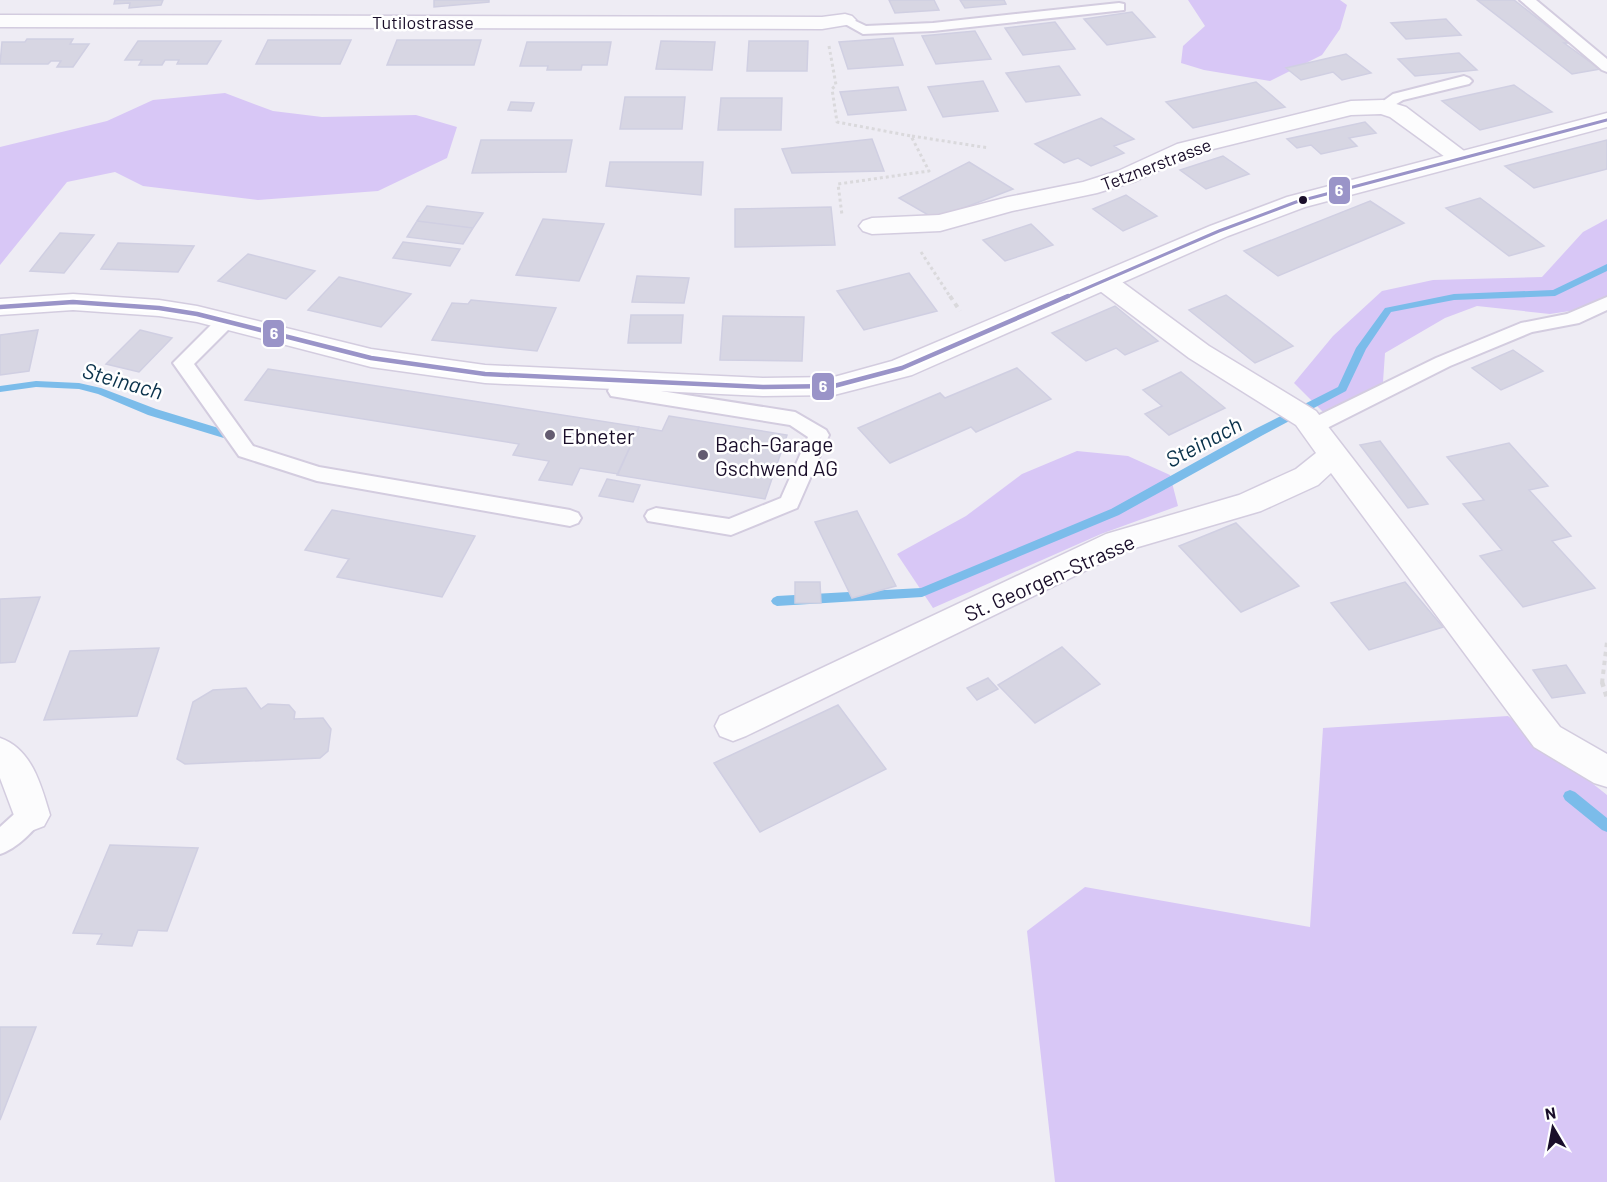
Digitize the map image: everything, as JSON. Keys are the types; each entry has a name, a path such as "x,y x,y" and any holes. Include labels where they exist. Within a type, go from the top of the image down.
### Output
{"street":[{"name":"Tutilostrasse","path":"0,21 822,23 845,20"},
{"name":"Tetznerstrasse","path":"872,226 940,223 1008,204 1109,183 1165,156 1210,142 1351,108 1383,107 1409,118 1460,157"},
{"path":"0,307 73,302 122,303 188,312 418,366 484,374 809,388 859,382 902,368 1230,227 1296,202 1607,120"},
{"path":"1105,282 1199,352 1271,394 1309,422 1547,737 1607,772"},
{"name":"St. Georgen-Strasse","path":"733,726 1117,542 1250,503 1307,477 1335,455"},
{"path":"0,753 8,759 21,779 31,814"}],"lane":[{"path":"1527,0 1607,67"},
{"path":"845,20 863,30 933,27 1119,7"},
{"path":"1383,107 1398,98 1464,81"},
{"path":"1309,422 1528,327 1572,320 1607,303"},
{"path":"226,321 183,363 246,451 317,474 570,518"},
{"path":"621,381 618,391 795,419 819,435 789,503 731,527 656,516"},
{"path":"0,843 31,814"}],"path":[{"path":"828,42 836,85 832,88 837,122 989,148"},
{"path":"842,218 838,184 929,171 911,136"},
{"path":"920,251 955,304"},
{"path":"1607,642 1602,683 1607,698"}],"shaded area":[{"path":"1188,0 1340,0 1347,5 1340,29 1322,55 1270,81 1204,70 1181,63 1183,46 1205,26"},
{"path":"225,93 273,111 322,117 416,115 457,127 447,158 378,191 258,200 143,186 115,172 67,182 0,265 0,147 107,121 153,100"},
{"path":"1607,219 1607,300 1583,309 1550,314 1477,306 1445,318 1385,353 1383,382 1326,415 1294,383 1333,336 1382,291 1433,280 1542,277 1583,232"},
{"path":"1077,451 1128,456 1170,475 1178,506 1101,534 933,608 897,554 966,516 1022,474"},
{"path":"1508,716 1607,795 1607,1182 1055,1182 1027,931 1085,887 1310,927 1323,728"}],"building":[{"path":"115,0 163,0 161,5 129,8 130,3 114,4"},
{"path":"434,0 489,0 489,2 434,7"},
{"path":"889,0 934,0 939,10 895,13"},
{"path":"960,0 1004,0 1006,4 965,8"},
{"path":"1477,0 1514,0 1569,43 1564,43 1600,69 1572,74"},
{"path":"1132,12 1155,37 1107,45 1084,19"},
{"path":"1446,19 1461,35 1406,39 1391,23"},
{"path":"1055,22 1075,49 1023,55 1005,28"},
{"path":"975,31 991,59 936,64 922,36"},
{"path":"893,38 903,65 848,69 839,42"},
{"path":"27,39 73,39 70,44 89,44 73,67 57,67 61,61 51,61 48,64 0,64 2,42 25,42"},
{"path":"268,40 351,40 340,64 256,64"},
{"path":"397,40 481,40 474,65 387,65"},
{"path":"138,41 221,41 207,64 177,64 179,60 165,60 162,65 139,65 142,60 125,60"},
{"path":"661,41 715,42 712,70 656,69"},
{"path":"749,41 808,41 807,71 747,71"},
{"path":"527,42 611,42 607,65 582,65 581,70 547,70 548,66 520,66"},
{"path":"1459,53 1477,70 1415,76 1398,59"},
{"path":"1346,54 1371,73 1342,80 1333,72 1301,80 1286,68"},
{"path":"1059,66 1080,95 1026,102 1006,73"},
{"path":"983,81 998,111 943,117 928,87"},
{"path":"1256,82 1285,107 1193,128 1166,102"},
{"path":"1514,85 1552,112 1480,130 1442,101"},
{"path":"898,87 906,110 848,115 840,92"},
{"path":"625,97 685,97 682,129 620,129"},
{"path":"721,98 782,98 781,130 718,130"},
{"path":"511,102 534,103 531,111 508,110"},
{"path":"1101,118 1134,139 1114,146 1124,153 1091,166 1078,158 1064,163 1035,144"},
{"path":"1365,122 1376,133 1349,138 1357,146 1321,154 1311,145 1297,148 1287,139"},
{"path":"872,139 884,171 792,173 782,149"},
{"path":"481,140 572,140 566,172 472,173"},
{"path":"1607,140 1607,169 1534,188 1505,166"},
{"path":"1223,156 1249,174 1206,189 1180,170"},
{"path":"610,162 703,162 701,195 606,186"},
{"path":"969,162 1013,189 935,219 899,198"},
{"path":"1126,195 1157,216 1123,231 1093,209"},
{"path":"1480,198 1544,246 1509,256 1446,208"},
{"path":"1370,201 1404,223 1278,276 1244,251"},
{"path":"427,206 483,213 473,228 417,221"},
{"path":"831,207 835,245 735,247 735,209"},
{"path":"543,219 604,224 579,281 516,275"},
{"path":"417,221 473,228 463,244 407,237"},
{"path":"1031,224 1053,245 1005,261 983,240"},
{"path":"60,233 94,235 64,273 30,271"},
{"path":"403,242 460,249 450,266 393,258"},
{"path":"118,243 194,246 178,272 101,269"},
{"path":"248,254 315,271 286,299 218,281"},
{"path":"909,273 937,311 864,330 837,291"},
{"path":"637,276 689,278 684,303 632,302"},
{"path":"339,277 411,294 381,327 308,310"},
{"path":"1226,295 1293,346 1255,363 1189,310"},
{"path":"471,300 556,308 537,351 432,340 452,303 468,304"},
{"path":"1115,306 1158,341 1125,355 1116,348 1086,361 1052,333"},
{"path":"631,315 683,315 681,343 628,343"},
{"path":"723,316 804,317 802,361 720,360"},
{"path":"38,330 29,371 0,375 0,335"},
{"path":"140,330 172,338 139,372 106,364"},
{"path":"1513,350 1543,371 1501,390 1472,368"},
{"path":"1017,368 1051,399 976,432 971,427 890,463 858,428 940,393 945,398"},
{"name":"Ebneter","path":"268,369 639,427 618,474 580,468 572,485 539,480 549,461 513,455 519,444 245,400"},
{"path":"1181,372 1225,408 1169,435 1145,414 1162,406 1143,390"},
{"name":"Bach-Garage Gschwend AG","path":"669,416 787,435 765,499 617,475 639,427 662,431"},
{"path":"1380,441 1428,504 1408,508 1360,445"},
{"path":"1509,443 1548,486 1529,490 1571,536 1552,541 1595,588 1523,607 1480,556 1502,550 1463,504 1484,500 1447,457"},
{"path":"607,479 640,485 633,502 599,496"},
{"path":"332,510 475,536 442,597 337,577 349,559 305,550"},
{"path":"857,511 896,586 852,598 815,522"},
{"path":"1236,523 1299,586 1241,612 1179,546"},
{"path":"795,582 820,582 821,603 795,603"},
{"path":"1405,582 1443,627 1369,650 1331,603"},
{"path":"40,597 15,662 0,663 0,599"},
{"path":"1062,647 1100,684 1035,723 998,685"},
{"path":"159,648 137,716 44,720 70,651"},
{"path":"1566,665 1585,693 1552,698 1533,670"},
{"path":"988,678 998,689 977,700 967,688"},
{"path":"246,688 261,709 268,704 289,705 295,712 294,719 323,718 331,729 328,751 320,758 185,764 177,759 193,702 213,690"},
{"path":"838,705 886,769 760,832 714,763"},
{"path":"110,845 198,848 167,931 138,930 132,946 97,944 102,934 73,933"},
{"path":"0,1027 36,1027 0,1120"}],"waterway":[{"name":"Steinach","path":"777,601 922,592 1115,512 1342,389 1361,348 1388,310 1454,297 1555,293 1607,267"},
{"name":"Steinach","path":"0,389 36,384 79,386 101,391 152,412 231,436"},
{"path":"1570,796 1607,826"}],"transit line":[{"name":"6","path":"0,307 73,302 159,308 197,314 371,358 485,374 763,387 834,386 902,368 1219,231 1296,202 1607,120"}],"place":[{"name":"Ebneter","path":"550,435"},
{"name":"Bach-Garage Gschwend AG","path":"703,455"}]}
